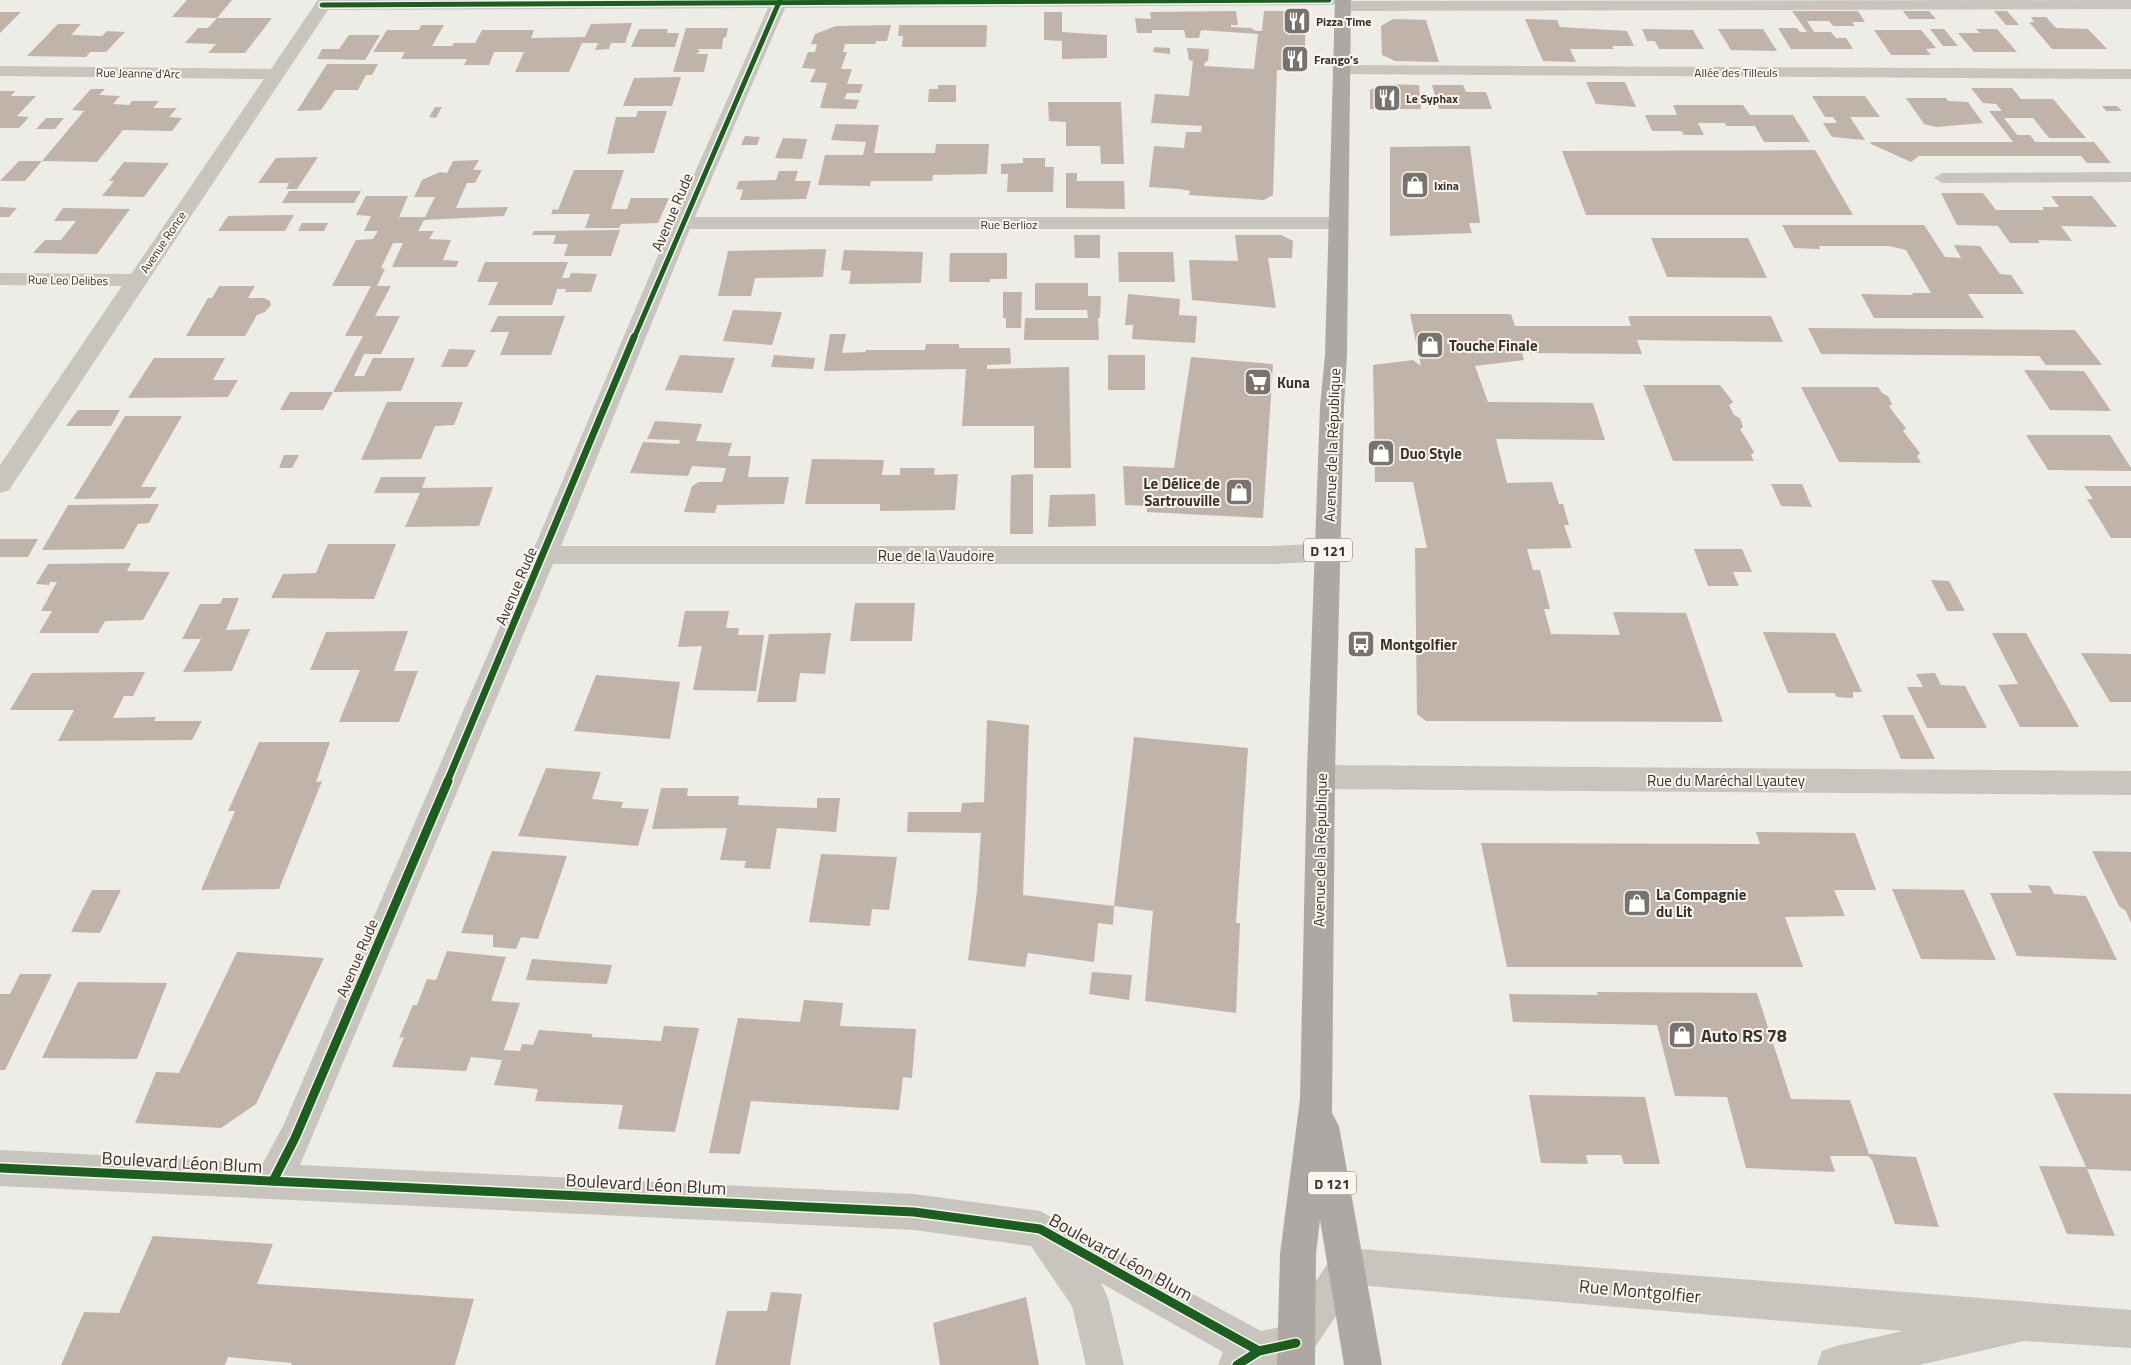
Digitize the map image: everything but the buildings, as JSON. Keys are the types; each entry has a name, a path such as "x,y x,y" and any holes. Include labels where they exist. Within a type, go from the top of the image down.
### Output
{"main road":[{"name":"Avenue de la République","path":"1296,1354 1298,1254 1317,1100 1322,777 1332,406 1336,355 1341,70 1338,2"},
{"name":"Avenue de la République","path":"1317,1100 1348,1266"},
{"name":"D 121","path":"1348,1266 1363,1365"}],"street":[{"name":"Avenue Rude","path":"274,1181 544,555 682,223 779,2"},
{"path":"324,3 1338,2 2131,4"},
{"name":"Avenue Ronce","path":"0,484 324,3"},
{"name":"Allée des Tilleuls","path":"1341,70 2131,74"},
{"name":"Rue Jeanne d'Arc","path":"0,71 276,74"},
{"name":"Rue Berlioz","path":"682,223 1337,223"},
{"name":"Rue Leo Delibes","path":"0,278 136,280"},
{"name":"Rue de la Vaudoire","path":"544,555 1275,555 1328,552"},
{"name":"Rue du Maréchal Lyautey","path":"1322,777 2131,784"},
{"name":"Boulevard Léon Blum","path":"0,1168 914,1212 1040,1229 1248,1358"},
{"path":"1040,1229 1089,1298 1105,1365"},
{"path":"1248,1358 1296,1354 1348,1266"},
{"name":"Rue Montgolfier","path":"1348,1266 2024,1322 2131,1329"},
{"name":"Rue Montgolfier","path":"1836,1365 2024,1322"}],"lane":[{"path":"1942,178 2131,177"}],"cycle path":[{"path":"273,1181 295,1138 544,555 673,244 780,0"},
{"path":"322,5 1329,0"},
{"path":"0,1168 914,1212 1040,1229 1259,1351"},
{"path":"1237,1365 1259,1351 1296,1343"}],"place":[{"name":"Pizza Time","path":"1297,21"},
{"name":"Frango's","path":"1295,59"},
{"name":"Le Syphax","path":"1387,98"},
{"name":"Ixina","path":"1415,185"},
{"name":"Touche Finale","path":"1430,345"},
{"name":"Kuna","path":"1258,382"},
{"name":"Duo Style","path":"1381,453"},
{"name":"Le Délice de Sartrouville","path":"1239,492"},
{"name":"Montgolfier","path":"1361,644"},
{"name":"La Compagnie du Lit","path":"1637,903"},
{"name":"Auto RS 78","path":"1682,1035"}]}
